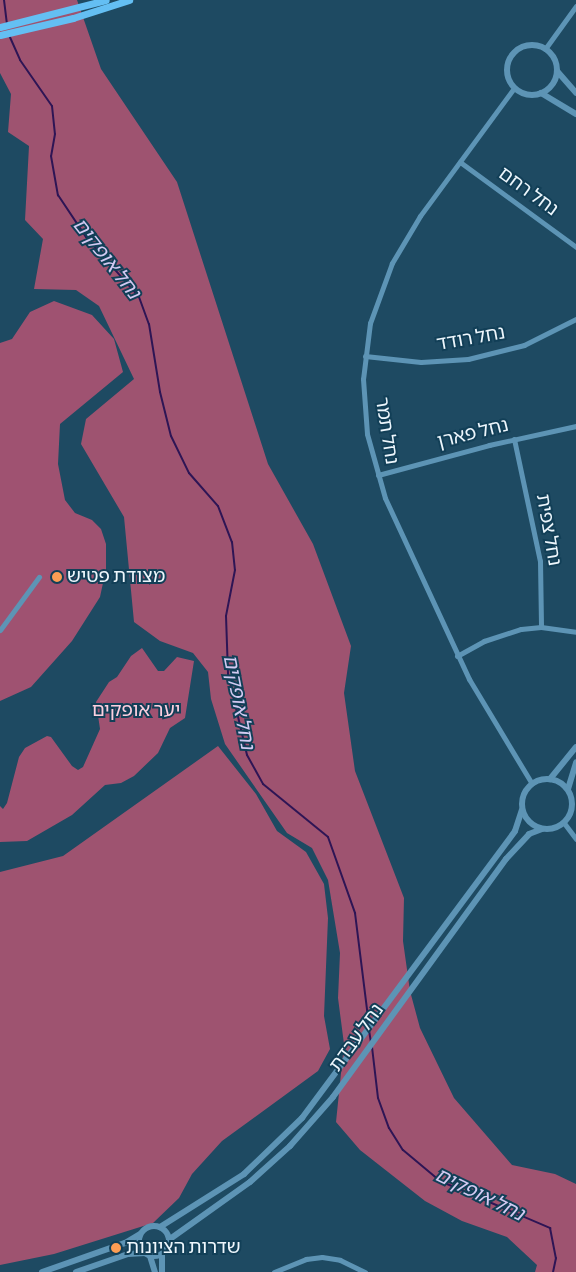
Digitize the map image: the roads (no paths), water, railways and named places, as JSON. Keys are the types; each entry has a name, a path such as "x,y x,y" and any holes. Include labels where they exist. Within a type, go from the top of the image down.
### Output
{"main road":[{"path":"0,27 71,15 106,0"},
{"path":"0,35 129,0"}],"street":[{"path":"545,49 576,6"},
{"path":"576,93 557,71 554,58 545,49 526,46 513,54 506,68 514,88 527,95 542,94 576,114"},
{"path":"542,94 552,85 557,71"},
{"name":"נחל תמר","path":"514,88 420,216 392,263 370,323 365,356 367,434 378,475 458,656 532,784"},
{"name":"נחל רחם","path":"460,162 576,247"},
{"name":"נחל רודד","path":"365,356 421,362 468,359 524,345 576,319"},
{"name":"נחל פארן","path":"378,475 514,439 576,426"},
{"name":"נחל צפית","path":"514,439 540,561 541,627"},
{"path":"0,630 39,577"},
{"path":"458,656 502,634 541,627 576,632"},
{"path":"564,823 542,829 530,822 522,810 523,795 532,784 550,779 576,747"},
{"path":"564,823 573,803 568,789 576,762"},
{"path":"550,779 568,789"},
{"name":"נחל עבדת","path":"160,1227 244,1174 308,1112 515,831 522,810"},
{"path":"564,823 576,839"},
{"name":"נחל עבדת","path":"170,1239 256,1176 290,1146 319,1114 517,845 542,829"},
{"path":"42,1272 125,1244 149,1227 160,1227 170,1239 168,1247 162,1254 162,1272"},
{"path":"140,1234 139,1243 147,1254 155,1272"},
{"path":"76,1272 128,1254 162,1254"},
{"path":"274,1272 306,1259 322,1257 340,1260 365,1272"}],"waterway":[{"name":"נחל אופקים","path":"4,0 7,23"},
{"name":"נחל אופקים","path":"9,35 20,60 52,106 55,134 51,156 58,195 86,237 139,297 149,324 160,392 171,436 189,473 218,506 232,542 235,570 226,616 228,674 247,755 263,784 328,837 355,913 369,1025"},
{"name":"נחל אופקים","path":"369,1030 371,1042"},
{"name":"נחל אופקים","path":"372,1047 378,1098 389,1128 403,1150 440,1181 550,1228 556,1258 553,1272"}],"place":[{"name":"מצודת פטיש","path":"57,577"},
{"name":"שדרות הציונות","path":"116,1248"}],"park label":[{"name":"יער אופקים","path":"136,711"}]}
